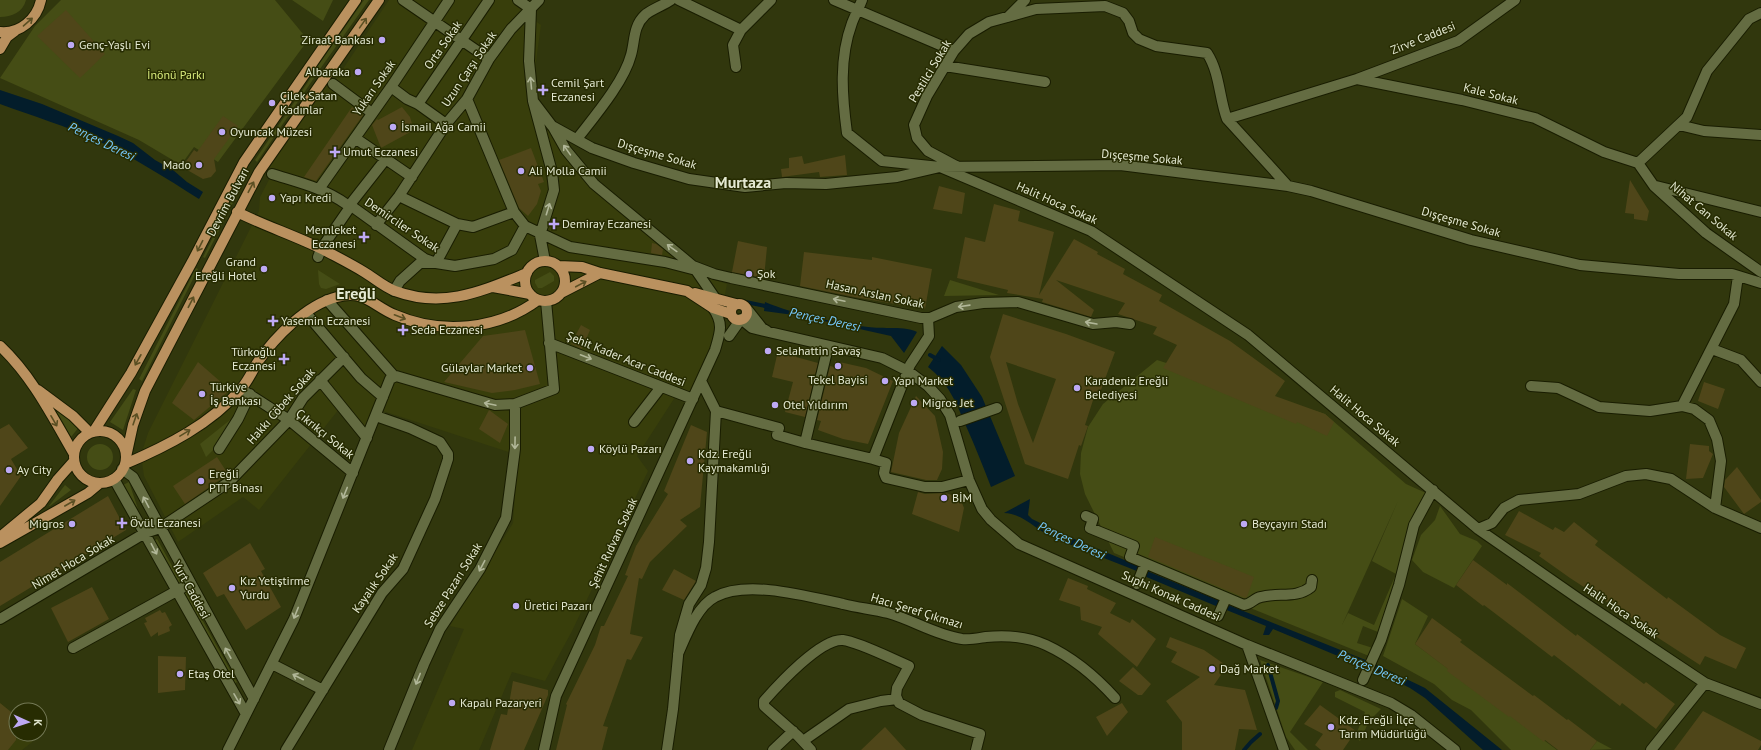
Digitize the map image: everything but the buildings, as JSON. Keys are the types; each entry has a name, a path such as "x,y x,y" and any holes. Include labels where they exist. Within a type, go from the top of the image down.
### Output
{"main road":[{"path":"0,49 7,37 15,30 26,25 34,16 40,6 40,0"},
{"name":"Devrim Bulvarı","path":"92,432 131,373 192,262 244,162 356,0"},
{"name":"Devrim Bulvarı","path":"124,463 133,425 145,391 259,172 379,0"},
{"path":"0,32 15,30"},
{"path":"237,212 320,253 362,270 394,291 410,295 436,299 459,298 493,287 527,273"},
{"path":"538,299 525,284 527,273 534,264 544,261 550,261 559,266 563,271 565,282 561,293"},
{"name":"Suphi Konak Caddesi","path":"559,266 582,267 600,273 687,291 714,303 731,314 734,318 741,319"},
{"path":"493,287 538,299 556,298 561,293 600,273"},
{"path":"124,463 155,451 211,417 246,391 258,362 289,325 327,300 338,296 355,294 366,298 394,315 421,325 440,327 476,326 523,311 538,299"},
{"name":"Suphi Konak Caddesi","path":"714,303 741,304 747,309"},
{"path":"731,314 731,308 736,304"},
{"path":"741,319 745,316 747,309"},
{"path":"0,346 14,359 35,388 74,458 80,474 92,482 100,483 114,479 124,463 125,449 116,437 109,432 92,432 80,439 76,446 74,458 42,503 0,537"},
{"path":"35,388 92,432"},
{"path":"0,543 88,494 100,483"}],"street":[{"path":"403,0 489,60"},
{"name":"Yukarı Sokak","path":"319,189 391,87 448,0"},
{"name":"Orta Sokak","path":"418,104 490,0"},
{"path":"518,0 531,10 529,60 533,101 552,172 554,190 541,234 544,261"},
{"name":"Uzun Çarşı Sokak","path":"376,225 399,196 446,124 467,99 489,60 512,29 540,0"},
{"path":"577,140 625,70 631,55 636,27 645,15 671,0"},
{"path":"679,0 741,30"},
{"path":"736,67 733,45 741,30 771,0"},
{"path":"834,0 954,51"},
{"path":"862,0 852,23 844,55 842,94 847,132 882,161 940,167"},
{"path":"1006,19 1025,0"},
{"name":"Zirve Caddesi","path":"1357,79 1458,41 1515,0"},
{"name":"Pestilci Sokak","path":"959,167 928,151 916,138 914,125 927,96 954,51 969,34 989,22 1006,19 1036,9 1105,6 1123,13 1129,21 1133,33 1139,39 1156,46 1207,53 1216,69 1222,107 1227,119"},
{"path":"1638,163 1687,117 1707,71 1750,19 1761,13"},
{"path":"945,66 1045,82"},
{"name":"Kale Sokak","path":"1227,119 1357,79 1462,100 1535,118 1604,152 1638,163"},
{"path":"332,84 372,113"},
{"path":"391,87 446,124"},
{"path":"467,99 514,212 525,226"},
{"name":"Dışçeşme Sokak","path":"533,101 552,126 592,148 634,163 689,179 745,187 786,183 826,184 897,177 940,167 1120,165 1288,186 1471,240 1580,265 1679,274 1732,274 1761,283"},
{"path":"1227,119 1288,186"},
{"path":"1679,125 1704,130 1761,135"},
{"name":"Hasan Arslan Sokak","path":"552,126 566,150 594,184 695,268 709,289 714,303"},
{"path":"354,138 412,177"},
{"path":"320,253 350,206 385,160"},
{"name":"Nihat Can Sokak","path":"1638,163 1654,186 1706,233 1761,272"},
{"name":"Halit Hoca Sokak","path":"940,167 1098,235 1248,335 1478,529 1579,599 1705,683 1761,704"},
{"name":"Demirciler Sokak","path":"272,174 336,196 424,259 436,263"},
{"path":"1654,186 1761,212"},
{"path":"399,196 456,224 473,226 514,212"},
{"path":"436,263 456,224"},
{"name":"Hasan Arslan Sokak","path":"525,226 570,247 695,268 731,278 813,294 921,318 928,318 956,307 983,303 1018,302 1093,324 1116,322 1130,324"},
{"name":"Demirciler Sokak","path":"394,291 400,281 420,263 436,263 455,266 494,259 512,250 525,226"},
{"path":"1682,406 1734,304 1738,276"},
{"path":"709,289 722,280 731,278"},
{"path":"327,300 394,376 495,405 515,404 554,389 549,343 538,299"},
{"path":"714,303 725,333"},
{"name":"Suphi Konak Caddesi","path":"747,309 762,328 770,332"},
{"path":"306,313 361,378 383,397"},
{"name":"Şehit Rıdvan Sokak","path":"544,750 556,696 715,350 725,333 731,314"},
{"path":"873,459 908,371 929,336 928,318"},
{"name":"Şehit Rıdvan Sokak","path":"725,333 741,319"},
{"name":"Suphi Konak Caddesi","path":"741,319 752,328 828,347 882,358 908,371 928,386 940,399 950,415 970,480 982,509 991,520 1019,544 1247,645 1391,703 1411,715 1455,750"},
{"name":"Şehit Rıdvan Sokak","path":"725,333 752,328"},
{"name":"Şehit Kader Acar Caddesi","path":"549,343 693,399"},
{"path":"805,443 828,347"},
{"path":"1712,349 1741,360 1761,382"},
{"name":"Hakkı Cöbek Sokak","path":"160,528 229,482 288,420 303,398 344,357"},
{"path":"228,750 294,619 368,438 390,379 394,376"},
{"path":"320,380 368,438"},
{"path":"667,750 673,709 680,635 689,604 701,585 706,568 711,517 716,411 701,381"},
{"path":"1531,386 1558,388 1599,407 1650,410 1682,406 1694,409 1709,420 1717,439 1720,461 1715,508"},
{"path":"634,422 661,387"},
{"path":"219,449 238,419 246,391"},
{"name":"Çıkrıkçı Sokak","path":"246,391 288,420 353,473"},
{"name":"Sebze Pazarı Sokak","path":"389,750 440,629 480,569 506,518 514,449 515,404"},
{"path":"960,421 996,408"},
{"path":"716,411 779,428 777,436 886,463 884,473 886,478 925,487 942,487 970,480"},
{"name":"Kayalık Sokak","path":"286,750 382,593 403,569 435,499 448,459 448,454 440,442 410,428 376,416"},
{"name":"Yurt Caddesi","path":"124,463 254,699"},
{"path":"1478,529 1492,523 1504,508 1519,500 1578,494 1626,476 1646,474 1671,479 1715,508 1761,528"},
{"name":"Yurt Caddesi","path":"114,479 246,714"},
{"path":"1363,680 1375,654 1399,585 1410,536 1422,509 1433,490"},
{"path":"1086,516 1093,519 1090,528 1134,546 1130,557 1244,605 1250,604 1258,597 1268,595 1289,595 1305,592 1311,587 1312,580"},
{"name":"Nimet Hoca Sokak","path":"0,619 145,533 160,528"},
{"path":"1137,584 1145,564"},
{"path":"73,648 189,583"},
{"name":"Hacı Şeref Çıkmazı","path":"678,654 703,606 715,597 727,592 747,590 770,591 798,594 888,614 926,628 963,639 1016,636 1045,645 1073,660 1108,690 1115,698"},
{"path":"1218,616 1226,598"},
{"path":"811,750 793,731 764,706 764,701 778,685 822,646 842,640 909,666 897,688 896,696 899,703 922,715 980,734 976,750"},
{"path":"1247,645 1284,750"},
{"path":"272,664 323,690"},
{"path":"1651,750 1705,683"},
{"path":"803,741 849,709 881,701 897,699"},
{"path":"772,750 793,731"}],"shaded area":[{"path":"389,0 529,0 521,11 541,25 535,69 540,107 565,151 694,273 727,284 714,350 692,397 677,394 637,456 648,471 572,631 545,681 512,672 479,750 412,750 464,629 450,626 513,523 518,455 374,408 364,437 339,409 259,510 243,497 178,542 144,476 141,455 148,433 259,211 260,197 272,174 269,166 328,82 333,84"},
{"path":"0,703 8,710 8,742 32,742 22,750 0,750"}],"green space":[{"path":"0,0 26,0 20,11 13,15 0,17"},
{"name":"İnönü Parkı","path":"61,0 275,0 308,40 218,162 194,147 181,165 139,140 0,78 35,26"},
{"path":"292,0 333,0 323,21"},
{"path":"364,0 369,0 320,69 317,67"},
{"path":"312,76 314,78 257,162 255,160"},
{"path":"245,174 247,175 205,258 203,257"},
{"path":"196,268 198,269 142,381 139,379"},
{"path":"318,270 340,284 326,289 321,288 319,284"},
{"path":"550,272 554,276 554,281 542,288 538,288 535,280"},
{"path":"950,280 999,295 944,296"},
{"name":"Beyçayırı Stadı","path":"1157,360 1325,414 1406,484 1426,493 1408,527 1398,570 1378,632 1363,626 1357,643 1373,648 1369,656 1114,553 1085,494 1080,474 1081,453 1088,427 1103,404","holes":["1398,501 1372,561 1396,574 1374,625 1348,613 1342,625"]},
{"path":"133,389 136,390 123,430 110,422"},
{"path":"52,407 79,427 71,437"},
{"path":"230,420 230,423 219,444 206,457 200,444"},
{"path":"100,444 109,448 113,457 109,466 100,470 91,466 87,457 91,448"},
{"path":"129,482 138,509 123,485"},
{"path":"65,485 71,490 49,506"},
{"path":"1440,506 1460,534 1477,541 1482,546 1454,588 1423,572 1412,560 1421,535 1435,520"},
{"path":"157,539 237,682 234,684 153,541"},
{"path":"1402,599 1428,616 1415,644 1557,750 1511,750 1471,710 1452,700 1434,684 1383,656"},
{"path":"1260,660 1323,682 1290,732 1308,750 1295,750 1286,737"},
{"path":"1340,690 1381,709 1369,721 1360,741 1355,737 1365,712 1335,697 1335,692"},
{"path":"1597,741 1612,749 1590,750"}],"water":[{"path":"0,90 42,104 133,143 155,160 173,170 187,182 203,192 199,199 111,147 62,126 0,104"},
{"path":"765,302 802,314 830,320 873,328 901,328 917,332 904,353 891,336 801,316 764,311"},
{"path":"942,346 961,365 982,397 1015,476 991,487 976,449 951,394 941,379 928,367"},
{"path":"1030,499 1028,515 1032,519 1065,535 1141,567 1139,572 1053,537 1018,516 1004,513"},
{"path":"1147,571 1220,601 1216,606 1144,576"},
{"path":"1226,604 1373,663 1425,688 1502,750 1483,750 1425,698 1410,688 1386,676 1273,629 1269,635 1263,635 1266,626 1224,609"}],"waterway":[{"name":"Pençes Deresi","path":"736,300 770,307"},
{"name":"Pençes Deresi","path":"930,355 939,360"},
{"path":"1268,665 1278,701 1276,708"},
{"path":"1244,750 1260,734"}],"place":[{"name":"Ziraat Bankası","path":"382,40"},
{"name":"Genç-Yaşlı Evi","path":"71,45"},
{"name":"Albaraka","path":"358,72"},
{"name":"Cemil Şart Eczanesi","path":"543,90"},
{"name":"Çilek Satan Kadınlar","path":"272,103"},
{"name":"İsmail Ağa Camii","path":"393,127"},
{"name":"Oyuncak Müzesi","path":"222,132"},
{"name":"Umut Eczanesi","path":"335,152"},
{"name":"Mado","path":"199,165"},
{"name":"Ali Molla Camii","path":"521,171"},
{"name":"Yapı Kredi","path":"272,198"},
{"name":"Demiray Eczanesi","path":"554,224"},
{"name":"Memleket Eczanesi","path":"364,237"},
{"name":"Grand Ereğli Hotel","path":"264,269"},
{"name":"Şok","path":"749,274"},
{"name":"Yasemin Eczanesi","path":"273,321"},
{"name":"Seda Eczanesi","path":"403,330"},
{"name":"Selahattin Savaş","path":"768,351"},
{"name":"Türkoğlu Eczanesi","path":"284,359"},
{"name":"Tekel Bayisi","path":"838,366"},
{"name":"Gülaylar Market","path":"530,368"},
{"name":"Yapı Market","path":"885,381"},
{"name":"Karadeniz Ereğli Belediyesi","path":"1077,388"},
{"name":"Türkiye İş Bankası","path":"202,394"},
{"name":"Migros Jet","path":"914,403"},
{"name":"Otel Yıldırım","path":"775,405"},
{"name":"Köylü Pazarı","path":"591,449"},
{"name":"Kdz. Ereğli Kaymakamlığı","path":"690,461"},
{"name":"Ay City","path":"9,470"},
{"name":"Ereğli PTT Binası","path":"201,481"},
{"name":"BİM","path":"944,498"},
{"name":"Övül Eczanesi","path":"122,523"},
{"name":"Migros","path":"72,524"},
{"name":"Beyçayırı Stadı","path":"1244,524"},
{"name":"Kız Yetiştirme Yurdu","path":"232,588"},
{"name":"Üretici Pazarı","path":"516,606"},
{"name":"Dağ Market","path":"1212,669"},
{"name":"Etaş Otel","path":"180,674"},
{"name":"Kapalı Pazaryeri","path":"452,703"},
{"name":"Kdz. Ereğli İlçe Tarım Müdürlüğü","path":"1331,727"}],"district":[{"name":"Murtaza","path":"743,182"},
{"name":"Ereğli","path":"356,293"}]}
